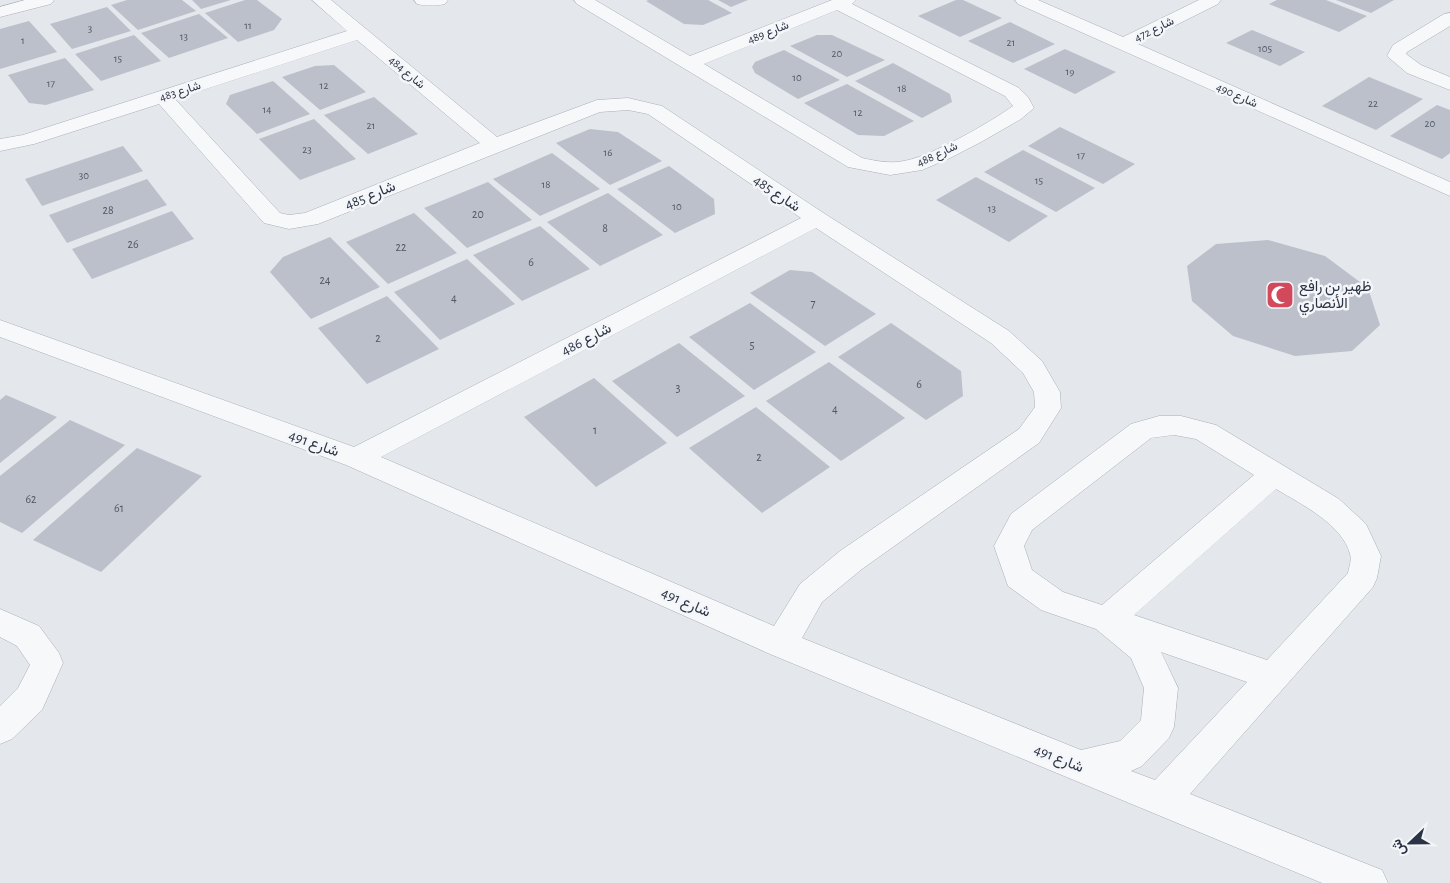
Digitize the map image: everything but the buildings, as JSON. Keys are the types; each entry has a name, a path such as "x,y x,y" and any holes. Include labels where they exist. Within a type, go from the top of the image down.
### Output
{"street":[{"path":"0,12 45,0"},
{"name":"شارع 484","path":"320,0 494,144"},
{"path":"423,0 439,0"},
{"name":"شارع 488","path":"583,0 855,163 880,169 902,168 923,163 1014,116 1024,108 1021,101 1012,92 843,2"},
{"name":"شارع 490","path":"1024,0 1450,190"},
{"name":"شارع 472","path":"1124,44 1212,0"},
{"name":"شارع 489","path":"688,64 843,2"},
{"path":"1450,18 1399,49 1396,56 1414,69 1450,84"},
{"name":"شارع 483","path":"0,145 27,140 360,33"},
{"name":"شارع 485","path":"163,97 272,218 289,222 310,219 494,144 597,106 628,104 655,110 817,219 1000,337 1033,367 1047,392 1048,408 1029,436 851,560 812,593 781,644"},
{"name":"شارع 486","path":"356,458 817,219"},
{"name":"شارع 491","path":"5,336 356,458 781,644 1369,883"},
{"path":"1161,800 1362,578 1366,556 1356,532 1329,507 1206,432 1185,425 1161,424 1141,431 1021,522 1009,546 1019,576 1052,601 1272,676"},
{"path":"1107,620 1274,474"},
{"path":"1080,767 1130,755 1157,727 1161,688 1142,649 1107,620"},
{"path":"0,622 28,636 47,663 30,699 0,728"}],"place":[{"name":"ظهير بن رافع الأنصاري","path":"1280,295"}]}
